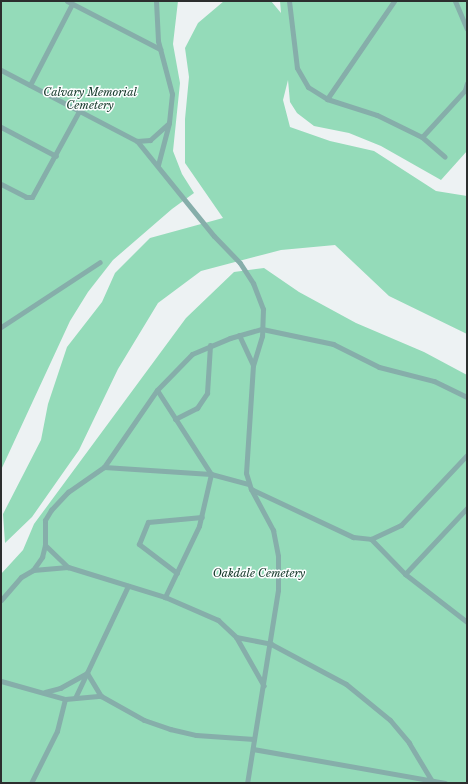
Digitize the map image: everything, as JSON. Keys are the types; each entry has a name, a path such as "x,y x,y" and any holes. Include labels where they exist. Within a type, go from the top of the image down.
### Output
{"lane":[{"path":"67,1 160,49"},
{"path":"156,1 160,49 172,94 169,122 158,165"},
{"path":"289,1 297,68 308,87 327,99 377,114 422,137 445,157"},
{"path":"327,99 394,1"},
{"path":"455,1 467,29"},
{"path":"30,85 72,4"},
{"path":"1,70 136,142 158,165 214,236 233,255 253,283 263,309 262,329 253,366 246,473 251,490 273,530 278,556 278,590 271,644 247,783"},
{"path":"422,137 464,90 467,83"},
{"path":"1,184 26,198 32,197 80,111"},
{"path":"136,142 150,140 169,122"},
{"path":"1,127 56,156"},
{"path":"1,327 100,262"},
{"path":"1,600 21,577 33,570 42,557 45,545 45,520 51,510 68,492 104,467 157,390 192,354 210,345 262,329 333,344 379,367 434,381 467,397"},
{"path":"239,335 253,366"},
{"path":"175,419 198,408 207,393 210,345"},
{"path":"157,390 211,474 202,517 165,597"},
{"path":"371,540 401,525 467,456"},
{"path":"104,467 211,474 249,484"},
{"path":"251,490 353,537 371,540 405,574 467,622"},
{"path":"405,574 467,508"},
{"path":"177,573 139,544 148,522 202,517"},
{"path":"45,545 68,567"},
{"path":"33,570 68,567 165,597 218,620 236,637 264,686"},
{"path":"75,698 128,586"},
{"path":"236,637 271,644 346,684 390,720 409,743 433,782"},
{"path":"44,693 60,688 86,673"},
{"path":"86,673 101,696 144,720 170,730 196,735 254,739"},
{"path":"1,681 65,698 101,696"},
{"path":"31,783 57,731 65,698"},
{"path":"253,749 445,783"}],"green space":[{"name":"Calvary Memorial Cemetery","path":"1,1 178,1 173,44 180,83 173,151 182,174 194,193 172,209 113,260 88,292 70,321 1,470"},
{"path":"224,1 271,1 281,13 280,1 467,1 467,151 441,180 381,146 349,133 314,126 297,113 290,102 288,80 283,100 290,127 330,141 374,151 436,191 467,196 467,334 389,296 335,245 281,250 201,271 158,303 118,369 79,450 32,517 5,543 3,514 41,440 48,404 67,347 102,302 115,273 150,238 223,218 185,163 185,119 189,77 185,48 198,23"},
{"name":"Oakdale Cemetery","path":"264,268 299,292 356,323 424,352 467,375 467,783 1,783 1,574 23,550 34,524 186,318 234,272"}]}
